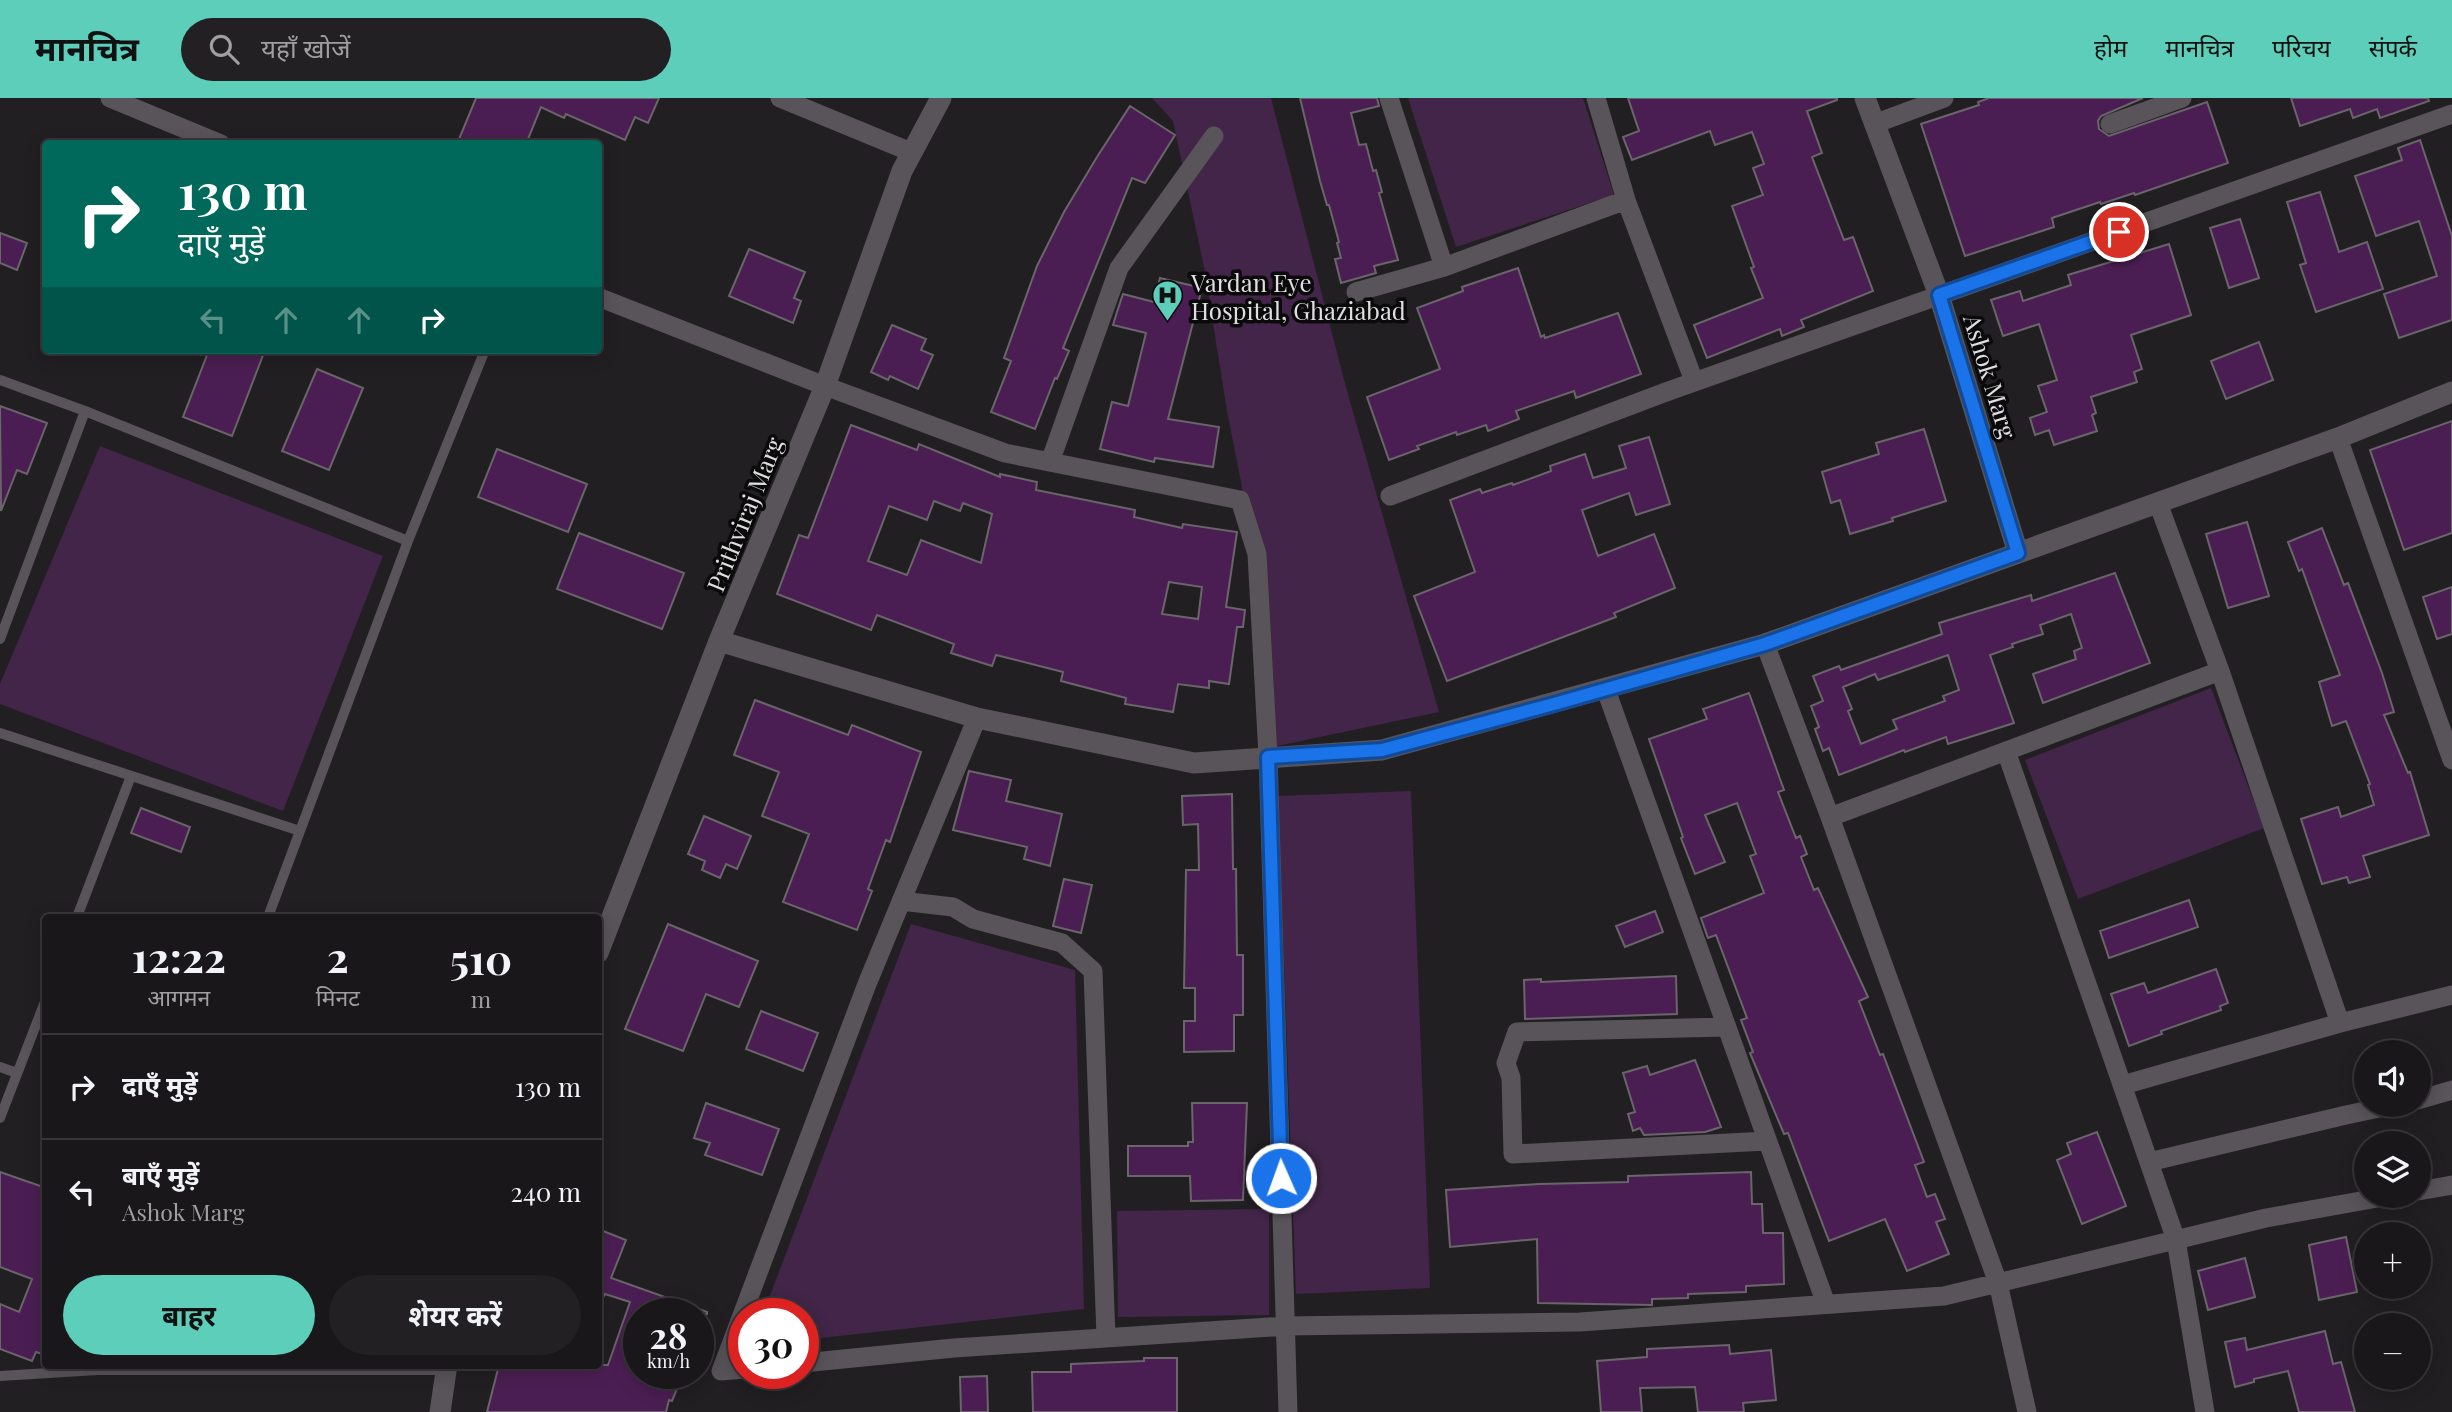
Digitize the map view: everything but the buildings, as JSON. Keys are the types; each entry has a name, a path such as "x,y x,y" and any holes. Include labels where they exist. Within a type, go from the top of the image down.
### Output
{"street":[{"path":"110,98 211,140"},
{"path":"780,98 912,152"},
{"name":"Prithviraj Marg","path":"602,943 719,641 825,386 902,171 941,98"},
{"path":"1390,98 1444,267"},
{"path":"1596,98 1626,201 1694,382"},
{"name":"Ashok Marg","path":"1865,98 1939,295 2018,553"},
{"path":"1874,124 1944,98"},
{"path":"2110,124 2182,98"},
{"path":"1390,496 1694,382 2452,114"},
{"path":"1049,462 1119,268 1213,136"},
{"path":"1356,292 1444,267 1626,201"},
{"path":"602,299 1005,453 1240,500 1257,554 1268,757 1288,1412"},
{"path":"719,641 977,718 1194,763 1382,750 1765,644 2338,438 2452,392"},
{"path":"2338,438 2452,760"},
{"path":"2158,503 2220,671 2340,1023"},
{"path":"1765,644 1998,1283 2027,1412"},
{"path":"1830,817 2220,671"},
{"path":"1606,690 1826,1304"},
{"path":"749,1298 867,984 977,718"},
{"path":"2006,751 2176,1240 2205,1412"},
{"path":"901,901 953,907 973,919 1062,943 1093,971 1106,1338"},
{"path":"2123,1085 2340,1023 2452,995"},
{"path":"1727,1027 1517,1032 1506,1063 1511,1078 1513,1154 1767,1141"},
{"path":"2431,1096 2452,1090"},
{"path":"2150,1163 2354,1113"},
{"path":"2431,1189 2452,1185"},
{"path":"819,1361 954,1348 1285,1326 1580,1322 1944,1296 2266,1218 2354,1202"},
{"path":"728,1352 721,1371 728,1370"},
{"path":"440,1412 447,1369"}],"lane":[{"path":"269,914 408,541 483,354"},
{"path":"0,380 85,411 408,541"},
{"path":"0,639 85,411"},
{"path":"0,733 300,831"},
{"path":"78,914 131,776"},
{"path":"0,1118 42,1009"},
{"path":"0,1067 17,1073"},
{"path":"0,1376 76,1369"}],"shaded area":[{"path":"1152,98 1271,98 1347,391 1439,712 1277,746 1241,482 1204,267 1173,121"},
{"path":"1408,98 1583,98 1614,195 1456,247"},
{"path":"100,446 383,556 283,811 0,704 0,684"},
{"path":"2211,688 2264,828 2078,899 2025,760"},
{"path":"1411,791 1430,1288 1296,1294 1278,796"},
{"path":"911,924 1075,970 1084,1309 819,1338 819,1298 769,1298"},
{"path":"1269,1209 1269,1315 1118,1317 1117,1211"}],"place":[{"name":"Vardan Eye Hospital, Ghaziabad","path":"1168,323"}],"route":[{"path":"1281,1178 1268,757 1382,750 1554,704 1765,644 2018,553 1939,295 2119,232"}]}
